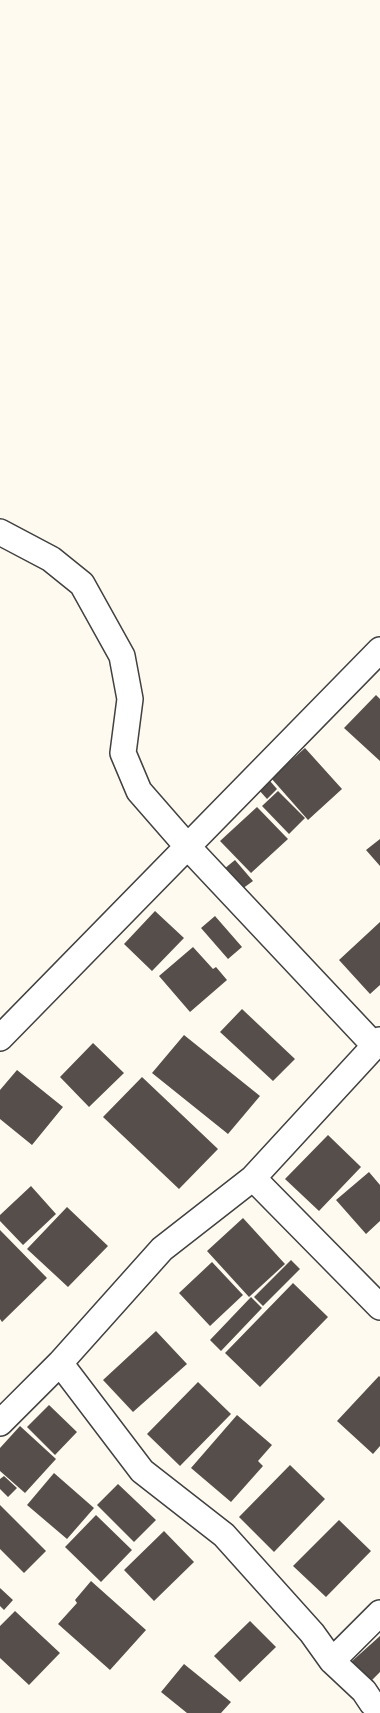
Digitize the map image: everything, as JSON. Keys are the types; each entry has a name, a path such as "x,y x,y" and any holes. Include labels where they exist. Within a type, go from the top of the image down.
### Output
{"street":[{"path":"0,532 51,559 82,584 122,656 130,699 123,753 139,791 188,846 377,1043 253,1178 162,1249 60,1363 0,1423"},
{"path":"0,1038 380,650"},
{"path":"253,1178 380,1307"},
{"path":"60,1363 142,1471 224,1534 312,1633 332,1661 364,1691 372,1703 380,1710"},
{"path":"332,1661 380,1613"}],"building":[{"path":"376,695 380,699 380,761 344,728"},
{"path":"305,748 342,789 308,820 271,778"},
{"path":"270,781 277,789 267,799 259,790"},
{"path":"278,791 305,818 289,834 262,806"},
{"path":"257,807 288,839 251,873 220,841"},
{"path":"380,839 380,866 366,850"},
{"path":"235,860 253,881 242,889 224,869"},
{"path":"155,911 184,938 152,971 124,944"},
{"path":"215,916 242,947 228,959 201,928"},
{"path":"380,922 380,985 370,994 339,960"},
{"path":"193,947 213,969 216,967 227,980 190,1012 159,976"},
{"path":"242,1009 295,1059 273,1081 220,1032"},
{"path":"184,1035 260,1096 228,1134 152,1073"},
{"path":"93,1043 124,1073 89,1107 60,1077"},
{"path":"17,1070 63,1107 32,1145 0,1119 0,1090"},
{"path":"142,1077 218,1149 179,1189 103,1117"},
{"path":"328,1135 361,1167 319,1211 285,1179"},
{"path":"369,1172 380,1185 380,1221 366,1234 336,1200"},
{"path":"31,1186 56,1214 23,1245 0,1221 0,1215"},
{"path":"67,1207 108,1246 68,1287 27,1249"},
{"path":"243,1218 285,1264 249,1297 207,1251"},
{"path":"0,1230 47,1278 2,1322 0,1319"},
{"path":"291,1260 300,1269 263,1306 254,1297"},
{"path":"212,1262 243,1295 210,1326 179,1293"},
{"path":"293,1283 328,1317 260,1387 225,1353"},
{"path":"251,1297 262,1308 221,1351 210,1340"},
{"path":"156,1331 187,1364 133,1412 103,1380"},
{"path":"379,1376 380,1446 373,1454 337,1421"},
{"path":"198,1382 231,1414 180,1466 147,1434"},
{"path":"49,1405 77,1432 55,1455 27,1427"},
{"path":"237,1415 272,1445 258,1461 263,1466 231,1502 191,1468"},
{"path":"20,1426 56,1459 25,1493 0,1471 0,1448"},
{"path":"290,1465 325,1499 274,1552 239,1517"},
{"path":"54,1473 94,1508 67,1539 27,1505"},
{"path":"4,1476 17,1488 8,1497 0,1489 0,1479"},
{"path":"118,1484 156,1520 134,1542 97,1505"},
{"path":"0,1505 46,1551 24,1573 0,1549"},
{"path":"96,1515 132,1550 101,1582 65,1547"},
{"path":"339,1520 371,1551 326,1597 293,1566"},
{"path":"164,1531 194,1562 154,1601 124,1570"},
{"path":"91,1581 146,1630 110,1670 58,1624 77,1603 75,1600"},
{"path":"0,1588 13,1600 4,1610 0,1606"},
{"path":"15,1611 60,1653 29,1685 0,1658 0,1626"},
{"path":"250,1621 276,1647 240,1682 214,1656"},
{"path":"380,1636 380,1672 370,1682 351,1662"},
{"path":"184,1664 231,1702 221,1713 187,1713 161,1692"}]}
